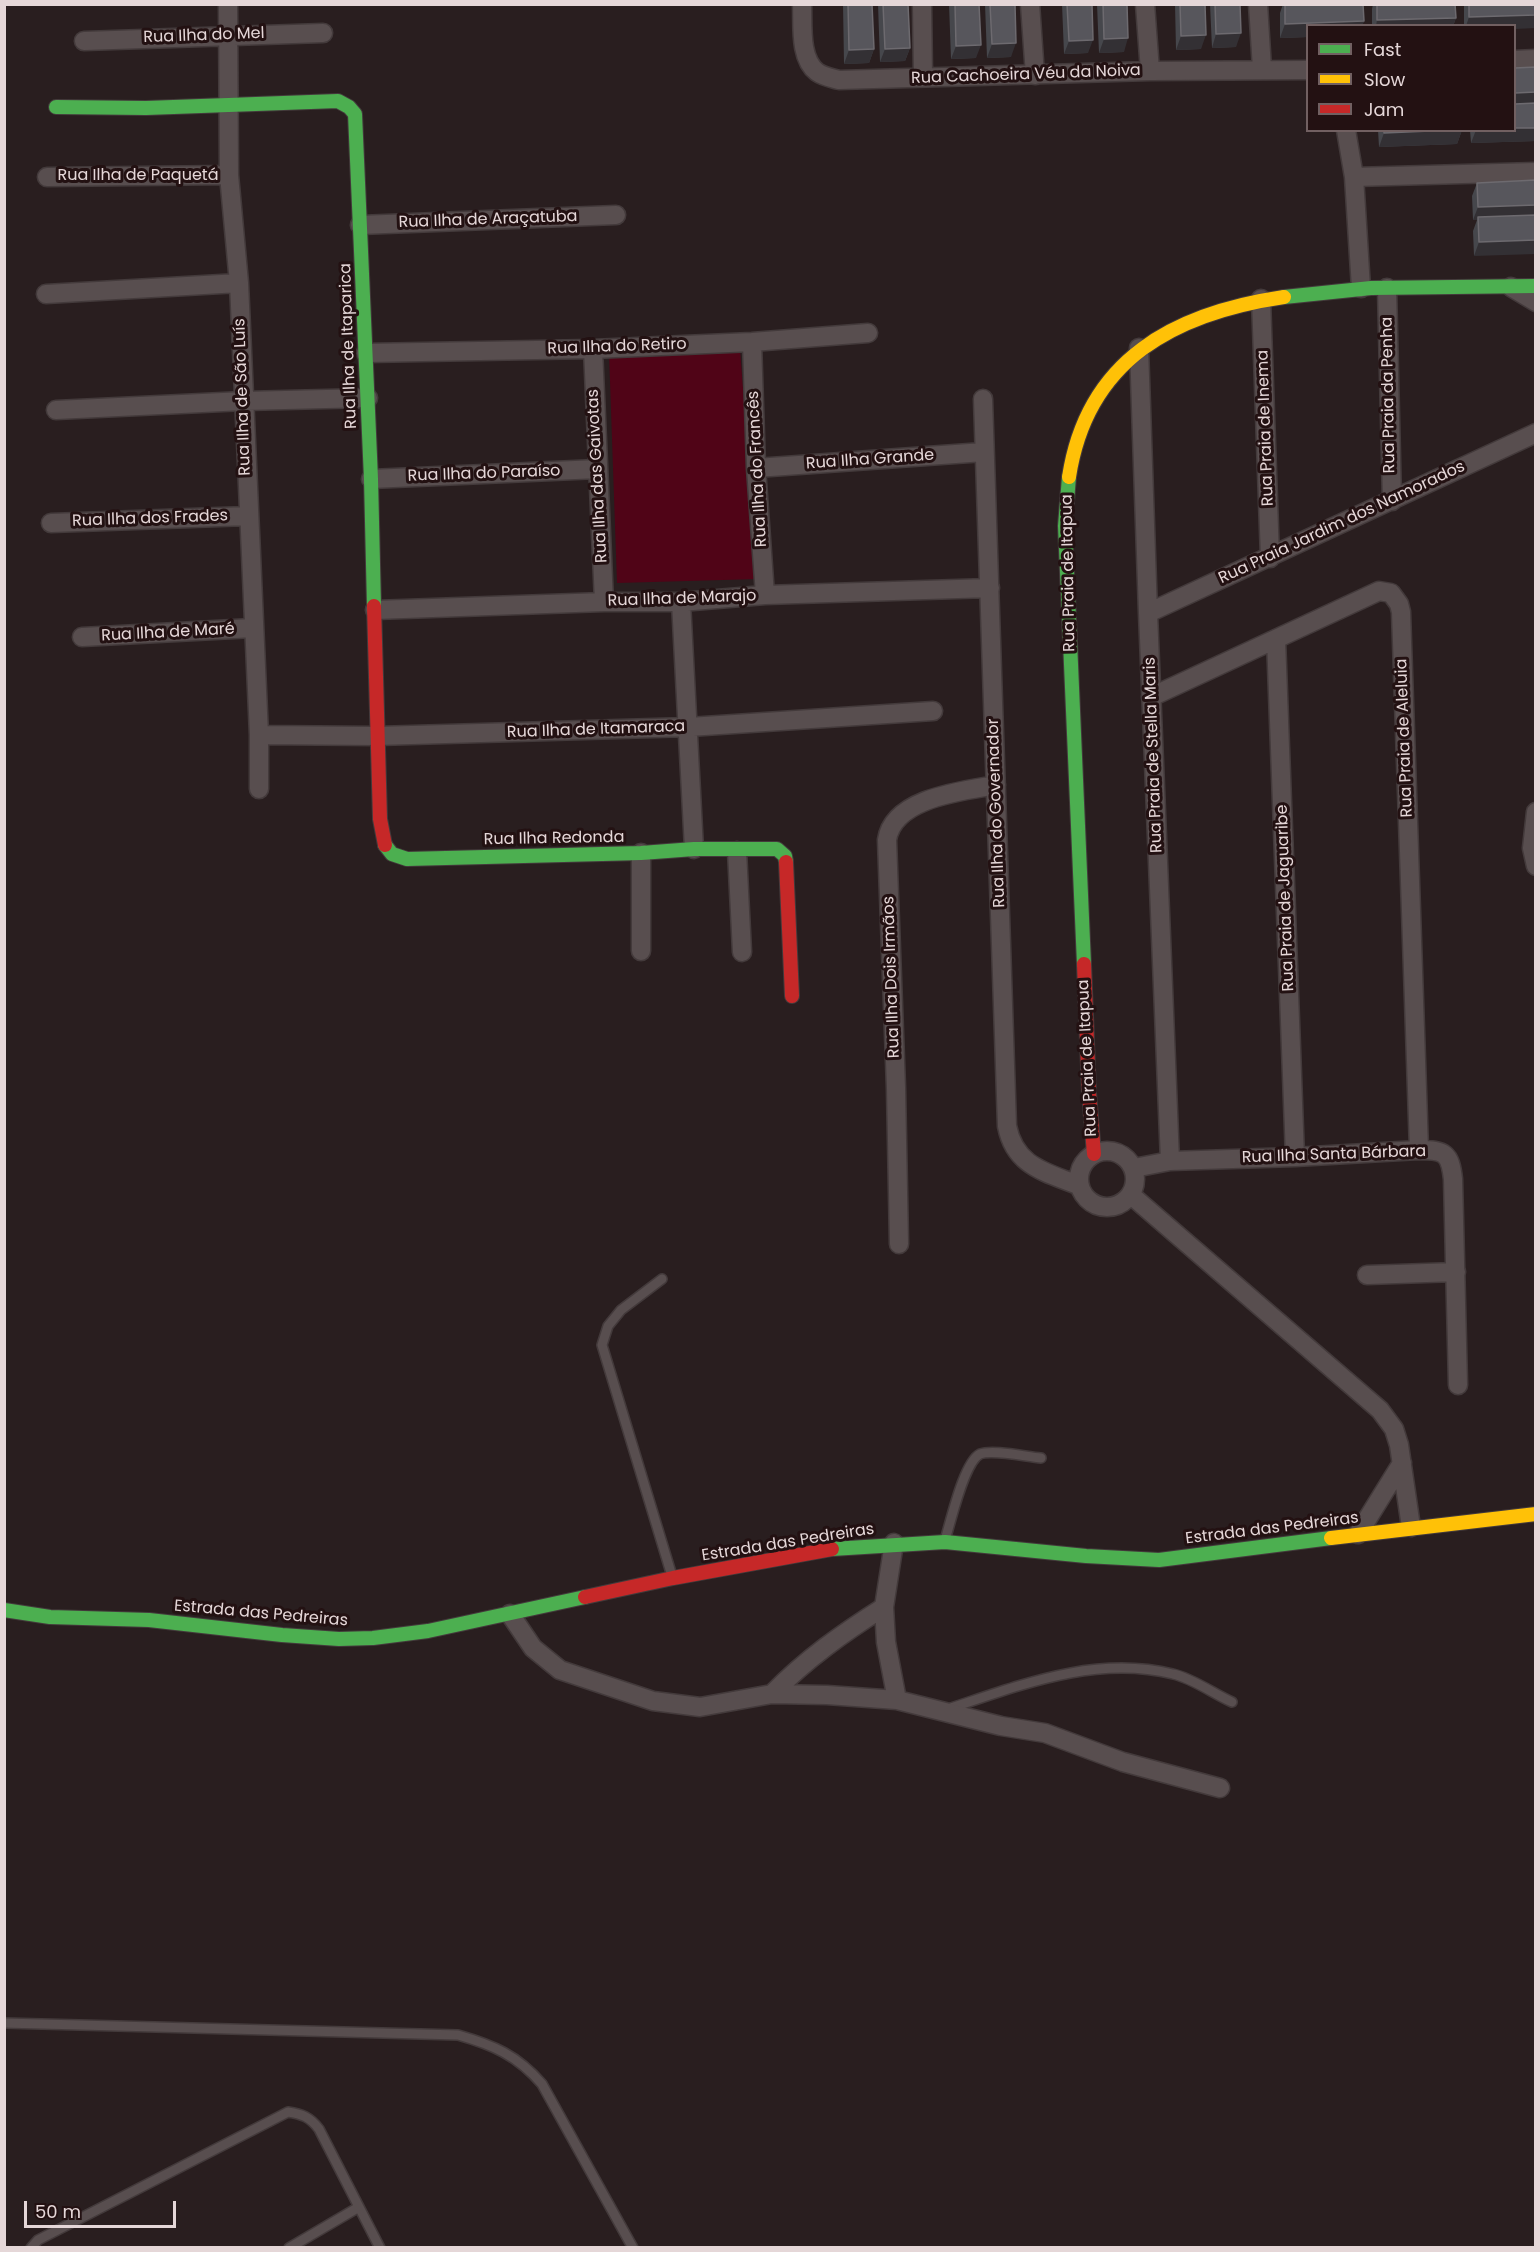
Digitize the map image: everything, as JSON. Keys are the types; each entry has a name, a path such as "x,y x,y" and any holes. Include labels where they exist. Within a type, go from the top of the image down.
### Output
{"street":[{"name":"Rua Ilha de São Luís","path":"228,4 230,175 239,283 259,735 259,789"},
{"name":"Rua Cachoeira Véu da Noiva","path":"802,4 804,41 809,61 817,72 839,80 1150,71 1306,70"},
{"path":"922,4 923,77"},
{"path":"1030,4 1035,75"},
{"path":"1145,4 1150,71"},
{"path":"1258,4 1262,69"},
{"name":"Rua Ilha do Mel","path":"84,41 229,34 323,33"},
{"path":"1516,60 1536,59"},
{"name":"Rua Ilha de Itaparica","path":"56,107 230,106 338,101 349,107 355,114 368,398 382,841 390,854 402,858 413,858"},
{"path":"1346,132 1354,177 1361,288"},
{"path":"1354,177 1536,172"},
{"name":"Rua Ilha de Paquetá","path":"46,177 230,175"},
{"name":"Rua Ilha de Araçatuba","path":"360,225 616,215"},
{"path":"46,294 239,283"},
{"name":"Rua Praia de Itapua","path":"1094,1154 1088,1082 1066,549 1068,480 1080,436 1101,390 1139,348 1182,323 1223,308 1261,299 1361,288 1536,286"},
{"path":"1511,287 1536,302"},
{"name":"Rua Praia da Penha","path":"1387,288 1392,501"},
{"name":"Rua Praia de Inema","path":"1261,299 1270,558"},
{"name":"Rua Ilha do Retiro","path":"366,353 593,349 752,342 868,333"},
{"name":"Rua Ilha do Francês","path":"752,342 756,468 765,595"},
{"name":"Rua Praia de Stella Maris","path":"1139,348 1170,1161"},
{"name":"Rua Ilha das Gaivotas","path":"593,349 604,602"},
{"path":"56,410 368,398"},
{"name":"Rua Ilha do Governador","path":"982,399 1007,1126 1013,1147 1032,1166 1080,1185"},
{"name":"Rua Praia Jardim dos Namorados","path":"1148,613 1536,433"},
{"name":"Rua Ilha Grande","path":"756,468 984,452"},
{"name":"Rua Ilha do Paraíso","path":"371,479 598,469"},
{"name":"Rua Ilha dos Frades","path":"51,523 248,516"},
{"name":"Rua Ilha de Marajo","path":"375,610 604,602 681,602 765,595 990,588"},
{"name":"Rua Praia de Aleluia","path":"1151,697 1379,591 1391,592 1399,604 1419,1150"},
{"path":"681,602 694,849"},
{"name":"Rua Ilha de Maré","path":"82,637 253,628"},
{"name":"Rua Praia de Jaguaribe","path":"1276,639 1295,1157"},
{"name":"Rua Ilha de Itamaraca","path":"259,735 377,736 689,727 933,711"},
{"name":"Rua Ilha Dois Irmãos","path":"899,1244 887,840 889,829 896,819 929,800 952,792 996,785"},
{"path":"1536,812 1532,848 1536,866"},
{"name":"Rua Ilha Redonda","path":"413,858 641,853 694,849 737,851 777,849 785,856 787,863 792,996"},
{"path":"737,851 742,952"},
{"path":"641,853 641,951"},
{"name":"Rua Ilha Santa Bárbara","path":"1134,1168 1170,1161 1419,1150 1433,1150 1442,1153 1451,1162 1458,1385"},
{"path":"1112,1151 1121,1154 1134,1168 1136,1177 1131,1195 1125,1202 1107,1207 1089,1201 1080,1185 1079,1176 1082,1167 1094,1154 1112,1151"},
{"path":"1131,1195 1380,1410 1394,1430 1402,1462 1411,1527"},
{"path":"1367,1275 1456,1272"},
{"path":"1358,1534 1402,1462"},
{"name":"Estrada das Pedreiras","path":"4,1610 50,1617 149,1620 339,1639 374,1638 428,1631 673,1578 833,1549 894,1543 945,1542 1086,1556 1159,1560 1411,1527 1536,1514"},
{"path":"894,1543 884,1607 886,1642 897,1700"},
{"path":"772,1694 797,1668 884,1607"},
{"path":"510,1614 533,1648 560,1671 652,1701 700,1707 772,1694 897,1700 1001,1726 1045,1733 1123,1762 1220,1788"},
{"name":"Estrada das Pedreiras","path":"16,1624 50,1617"}],"lane":[{"path":"662,1280 621,1310 608,1326 602,1345 673,1578"},
{"path":"945,1542 966,1474 973,1460 979,1455 988,1453 1041,1458"},
{"path":"943,1711 1035,1681 1088,1669 1132,1666 1176,1674 1232,1702"},
{"path":"4,2023 458,2035 489,2044 528,2067 542,2084 633,2247"},
{"path":"31,2247 39,2240 288,2112 301,2114 311,2119 319,2129 380,2247"},
{"path":"289,2247 359,2207"}],"shaded area":[{"path":"740,350 758,579 617,583 609,352"}],"building":[{"path":"848,4 872,4 874,49 849,50"},
{"path":"883,4 908,4 910,48 885,49"},
{"path":"955,4 979,4 981,45 956,46"},
{"path":"990,4 1015,4 1016,43 992,44"},
{"path":"1067,4 1092,4 1093,40 1069,41"},
{"path":"1103,4 1127,4 1128,38 1104,39"},
{"path":"1180,4 1205,4 1206,35 1181,36"},
{"path":"1215,4 1240,4 1241,33 1216,34"},
{"path":"1285,4 1363,4 1364,21 1285,24"},
{"path":"1377,4 1455,4 1456,18 1377,20"},
{"path":"1469,4 1536,4 1536,15 1469,17"},
{"path":"1536,67 1536,92 1516,93 1516,68"},
{"path":"1536,103 1536,128 1516,128 1516,104"},
{"path":"1536,180 1536,205 1478,207 1477,183"},
{"path":"1536,215 1536,240 1479,242 1478,217"}],"traffic: fast":[{"path":"56,107 146,108 338,101 349,107 355,114 371,479 374,606"},
{"path":"1284,297 1371,288 1536,286"},
{"path":"1069,477 1065,526 1084,964"},
{"path":"385,845 392,854 407,859 641,853 694,849 777,849 785,856 786,862"},
{"path":"832,1549 945,1542 1086,1556 1159,1560 1331,1538"},
{"path":"4,1610 50,1617 149,1620 339,1639 373,1638 428,1631 585,1597"}],"traffic: slow":[{"path":"1069,477 1079,436 1095,401 1116,372 1142,349 1173,330 1207,315 1244,304 1284,297"},
{"path":"1331,1538 1536,1514"}],"traffic: jam":[{"path":"374,606 380,819 385,845"},
{"path":"786,862 792,996"},
{"path":"1084,964 1094,1154"},
{"path":"585,1597 673,1578 832,1549"}]}
